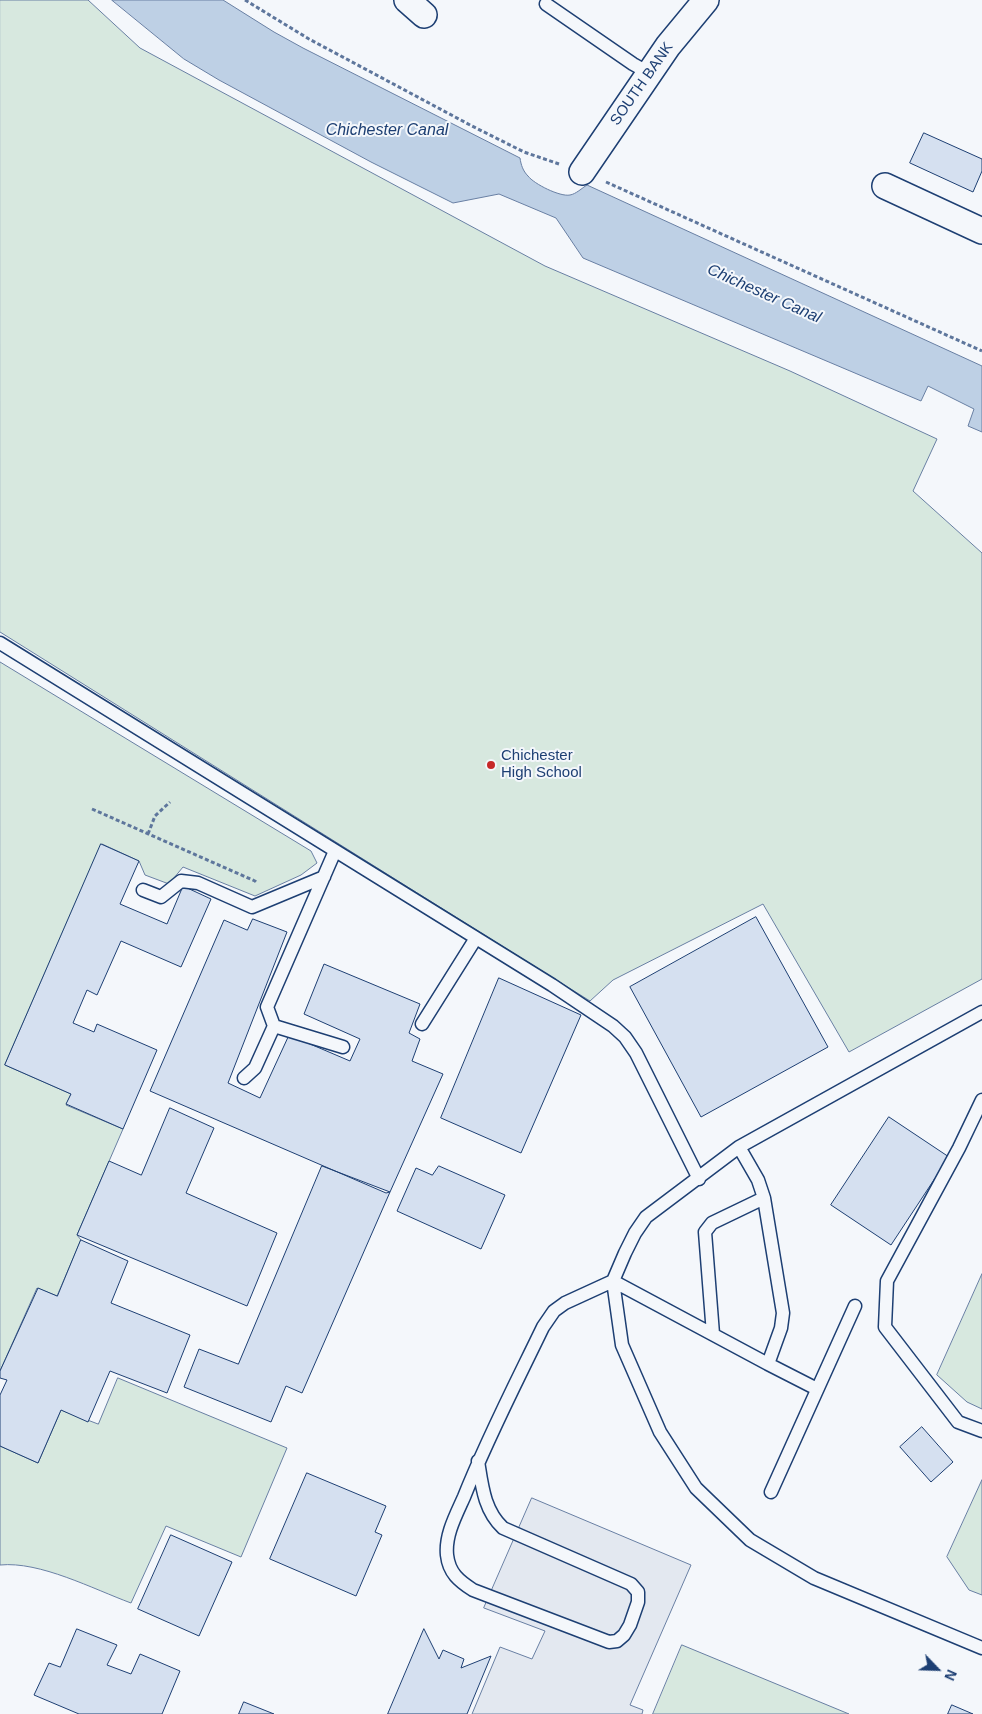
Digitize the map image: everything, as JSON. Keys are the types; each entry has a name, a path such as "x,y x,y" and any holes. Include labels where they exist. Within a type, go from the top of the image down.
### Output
{"street":[{"name":"SOUTH BANK","path":"582,172 668,46 706,0"},
{"path":"885,186 981,228"}],"lane":[{"path":"546,4 649,74"},
{"path":"0,643 552,985 613,1026 625,1037 636,1053 699,1179"},
{"path":"244,1078 255,1068 274,1026 267,1007 335,851"},
{"path":"143,890 161,897 181,881 198,883 252,907 324,877"},
{"path":"422,1024 476,938"},
{"path":"982,1012 740,1146 699,1179 646,1217 625,1253 613,1281 622,1345 660,1432 696,1488 750,1540 814,1578 982,1648"},
{"path":"274,1026 343,1047"},
{"path":"982,1100 887,1281 885,1326 958,1422 982,1431"},
{"path":"740,1146 758,1180 764,1198 783,1313 781,1328 768,1364"},
{"path":"713,1334 705,1232 712,1223 764,1198"},
{"path":"613,1281 816,1389"},
{"path":"478,1461 484,1494 496,1522 504,1528 631,1584 638,1592 638,1602 630,1625 624,1635 617,1641 609,1642 473,1590 459,1581 450,1569 447,1554 447,1540 478,1461 543,1327 554,1311 565,1303 613,1281"},
{"path":"771,1492 854,1306"}],"path":[{"path":"148,834 156,816 170,802"},
{"path":"92,809 255,881 269,900"}],"shaded area":[{"path":"0,0 88,0 140,48 545,266 790,371 937,439 913,491 982,553 982,979 849,1052 763,904 613,980 590,1001 0,632"},
{"path":"0,662 311,851 317,863 301,875 255,896 183,867 169,884 145,875 139,861 102,844 5,1065 71,1094 66,1105 123,1129 77,1235 81,1240 57,1296 37,1288 0,1371"},
{"path":"982,1274 982,1409 967,1402 937,1375"},
{"path":"118,1378 287,1448 241,1557 166,1526 131,1603 66,1577 32,1567 0,1565 0,1446 38,1463 61,1410 98,1424"},
{"path":"982,1480 982,1595 969,1590 947,1557"},
{"path":"532,1498 691,1565 630,1705 643,1710 642,1714 472,1714 500,1647 532,1659 545,1631 484,1608"},
{"path":"682,1645 849,1714 653,1714"}],"water":[{"name":"Chichester Canal","path":"112,0 223,0 303,48 520,158 522,168 526,174 536,183 548,189 560,194 570,195 587,185 982,366 982,432 968,426 974,409 928,386 921,401 583,258 556,218 499,194 453,203 371,162 219,80 184,59"}],"building":[{"path":"924,133 982,159 982,171 973,192 910,163"},
{"path":"101,844 139,861 120,904 167,924 183,886 211,899 181,967 121,941 97,995 87,990 73,1023 94,1032 97,1024 157,1050 123,1129 66,1104 71,1094 5,1065"},
{"path":"756,917 828,1047 701,1117 630,987"},
{"path":"253,919 287,932 228,1083 260,1098 289,1035 350,1061 360,1039 304,1014 324,964 420,1004 409,1033 420,1039 412,1061 443,1074 390,1192 386,1193 150,1091 224,920 247,930"},
{"path":"499,978 581,1015 521,1153 441,1118"},
{"path":"170,1108 214,1128 186,1193 277,1233 247,1306 77,1235 109,1161 141,1175"},
{"path":"889,1117 949,1157 891,1245 831,1205"},
{"path":"322,1166 390,1192 302,1393 286,1386 271,1422 184,1387 199,1349 238,1364"},
{"path":"439,1166 505,1195 481,1249 397,1211 416,1168 432,1175"},
{"path":"81,1240 128,1261 111,1303 190,1335 167,1393 110,1371 88,1422 61,1410 38,1463 0,1446 0,1395 7,1380 0,1378 0,1371 38,1288 57,1296"},
{"path":"922,1427 953,1462 931,1482 900,1447"},
{"path":"307,1473 386,1506 375,1532 382,1535 356,1596 270,1559"},
{"path":"171,1535 232,1562 199,1636 138,1609"},
{"path":"77,1629 117,1645 107,1665 131,1674 140,1654 180,1671 162,1714 79,1714 34,1695 49,1663 60,1667"},
{"path":"424,1629 439,1659 443,1650 464,1659 461,1668 491,1656 467,1714 388,1714"},
{"path":"244,1702 274,1714 239,1714"},
{"path":"952,1705 973,1714 948,1714"}],"place":[{"name":"Chichester High School","path":"491,765"}]}
